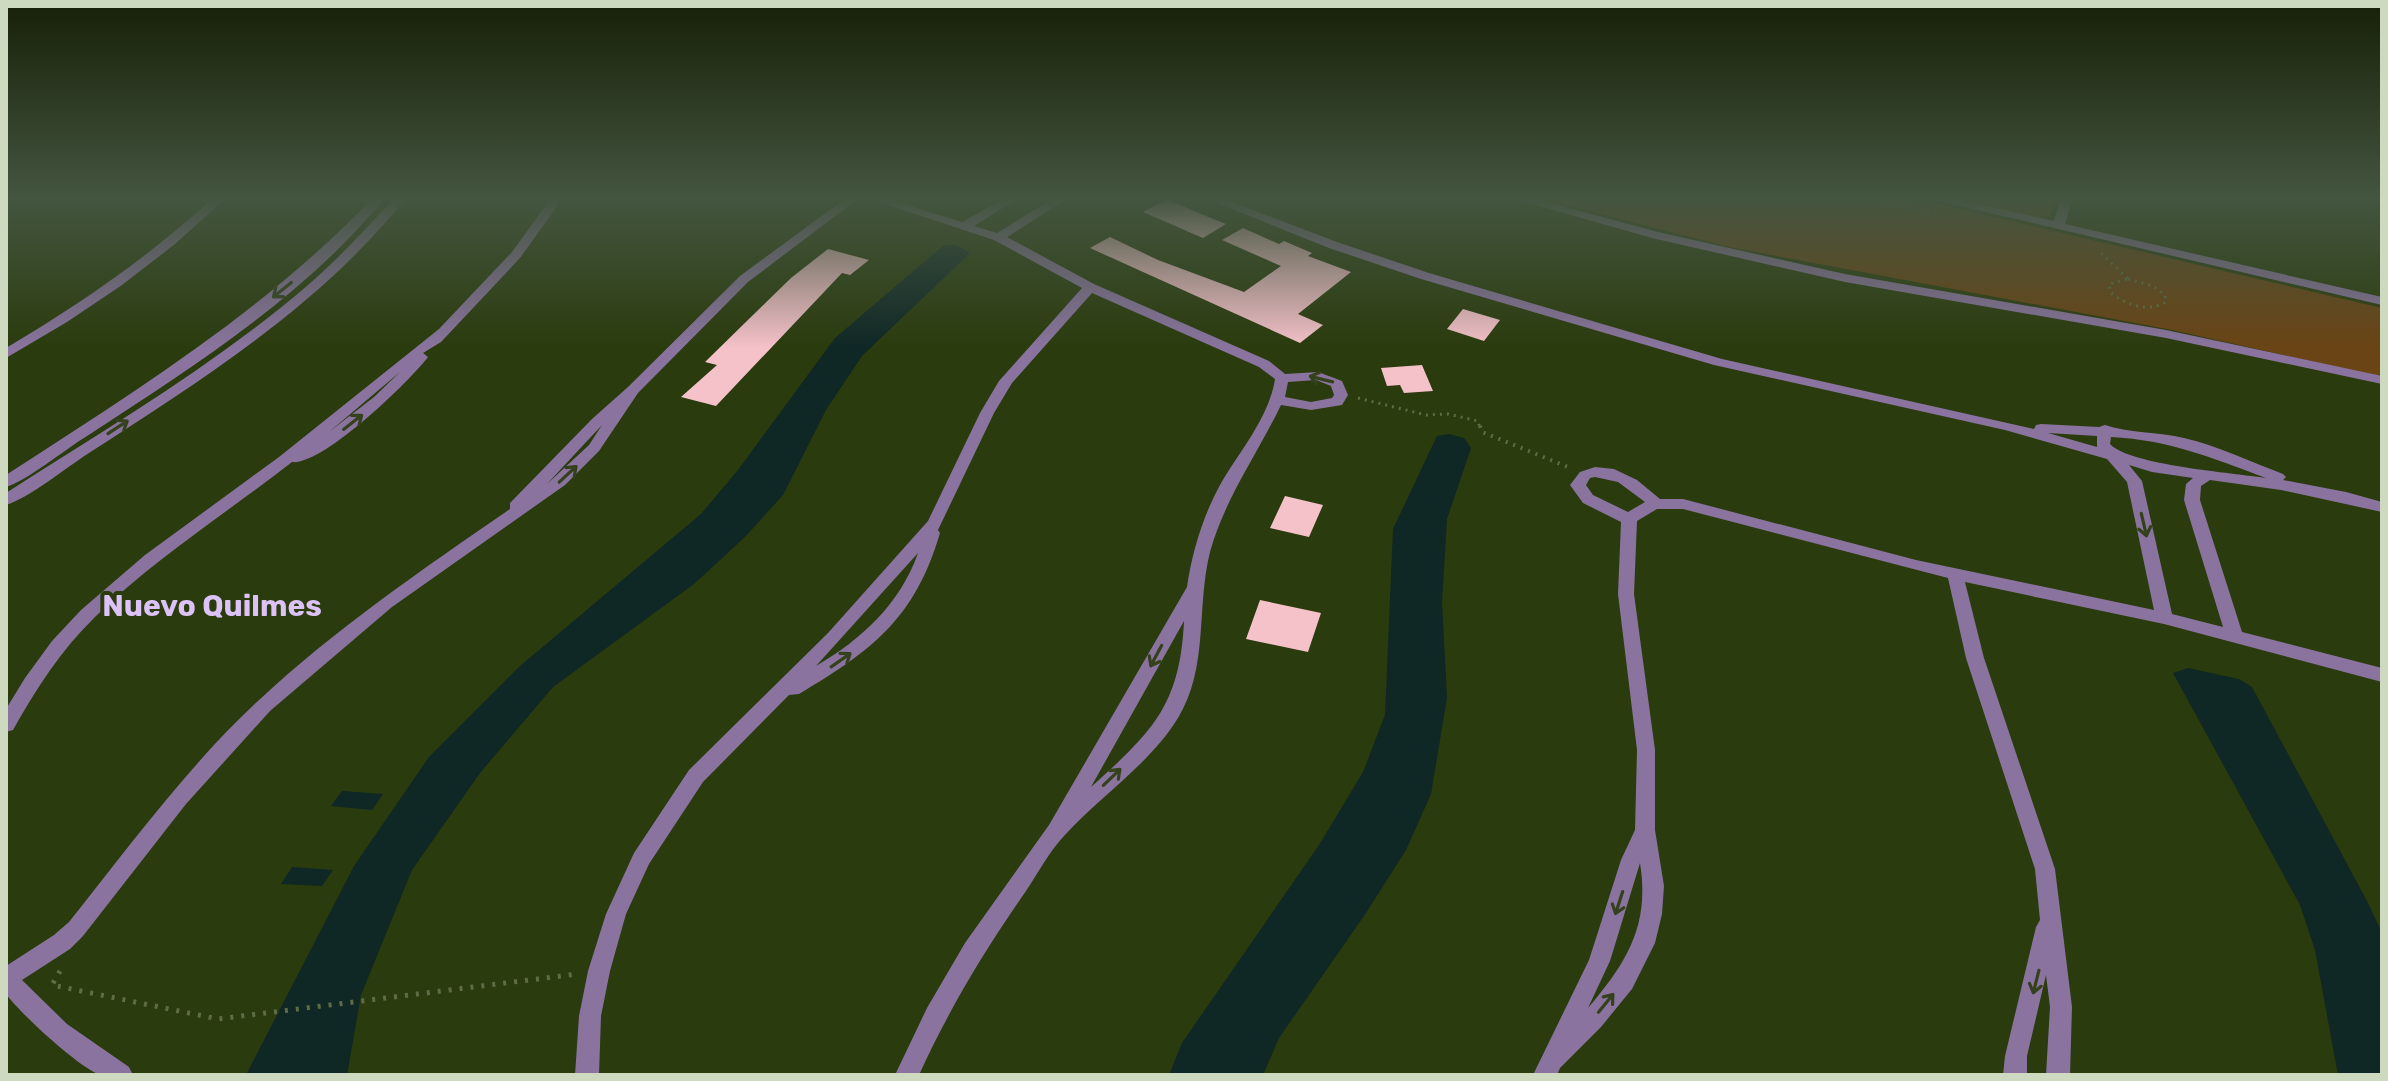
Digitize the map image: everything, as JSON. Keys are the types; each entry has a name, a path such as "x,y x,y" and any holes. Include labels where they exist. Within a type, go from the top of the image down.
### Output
{"street":[{"path":"6,354 73,312 161,248"},
{"path":"6,482 151,388 255,312 329,248"},
{"path":"6,500 197,374 279,313 352,248"},
{"path":"6,725 59,643 97,603 174,539 263,477 328,440 381,400 521,248"},
{"path":"121,1075 79,1047 29,1004 7,977 62,942 76,929 179,798 264,706 386,603 542,497 586,457 613,424 633,390 744,279 785,248"},
{"path":"1019,248 1090,287 1264,364 1282,378 1318,376 1337,384 1341,395 1337,402 1321,406 1279,400"},
{"path":"1346,248 1595,328 1807,383 2007,426 2178,472 2281,485 2353,499"},
{"path":"1713,248 1860,282 2166,334 2382,380"},
{"path":"2158,248 2382,301"},
{"path":"774,700 847,656 878,629 918,575 935,523 987,413 1006,381 1090,287"},
{"path":"907,1075 935,1015 973,950 1056,831 1195,588 1220,502 1245,453 1279,400 1282,378"},
{"path":"2007,426 2105,429 2140,434 2199,447 2256,470 2382,507"},
{"path":"2105,429 2103,445 2134,481 2164,618"},
{"path":"71,439 91,444"},
{"path":"2199,447 2215,461 2214,470 2194,484 2192,500 2234,635"},
{"path":"1629,519 1588,499 1578,485 1585,475 1606,472 1617,475 1641,489 1655,503"},
{"path":"1549,1068 1624,982 1644,943 1652,914 1654,886 1645,830 1648,787 1646,750 1626,594 1629,519 1641,508 1655,503 1683,504 1955,574 2234,635 2382,675"},
{"path":"587,1075 590,1016 599,971 616,914 641,859 678,801 720,750 774,700 895,572 935,523"},
{"path":"1955,574 1975,658 2036,839 2051,906 2061,1007 2058,1075"},
{"path":"1056,831 1145,745 1168,718 1180,697 1194,632 1195,588"},
{"path":"1549,1068 1599,961 1631,860 1645,830"},
{"path":"2015,1075 2016,1056 2041,962 2051,906"}],"path":[{"path":"2097,248 2128,279 2153,286 2165,295 2166,302 2158,307 2142,307 2122,301 2110,292 2109,284 2128,279"},
{"path":"1341,395 1426,415 1448,414 1478,421 1482,432 1585,475"},
{"path":"67,958 52,985 218,1019 599,971"}],"shaded area":[{"path":"1737,248 2128,248 2382,308 2382,377 2172,330"}],"water":[{"path":"940,248 962,248 970,253 862,356 826,410 783,495 745,537 694,584 553,687 480,773 412,870 361,995 347,1075 246,1075 354,866 429,757 520,666 701,514 738,470 835,338"},
{"path":"1449,434 1464,438 1471,448 1447,519 1442,602 1447,698 1431,794 1406,850 1279,1038 1263,1075 1169,1075 1182,1043 1319,845 1363,772 1385,715 1393,529 1437,436"},
{"path":"2188,668 2239,679 2252,687 2367,901 2382,933 2382,1075 2338,1075 2315,950 2300,905 2173,673"},
{"path":"342,791 383,794 372,810 331,806"},
{"path":"292,867 333,870 322,886 281,884"}],"building":[{"path":"1091,248 1134,248 1244,292 1281,266 1241,248 1301,248 1312,253 1308,256 1351,272 1298,314 1323,325 1300,343"},
{"path":"828,249 869,260 850,275 842,273 716,406 681,397 717,365 705,362 791,278"},
{"path":"1463,309 1500,320 1484,341 1447,329"},
{"path":"1422,365 1433,391 1404,393 1400,385 1387,386 1381,368"},
{"path":"1285,496 1323,505 1309,537 1270,528"},
{"path":"1260,600 1321,613 1308,652 1246,639"}],"district":[{"name":"Nuevo Quilmes","path":"212,606"}]}
